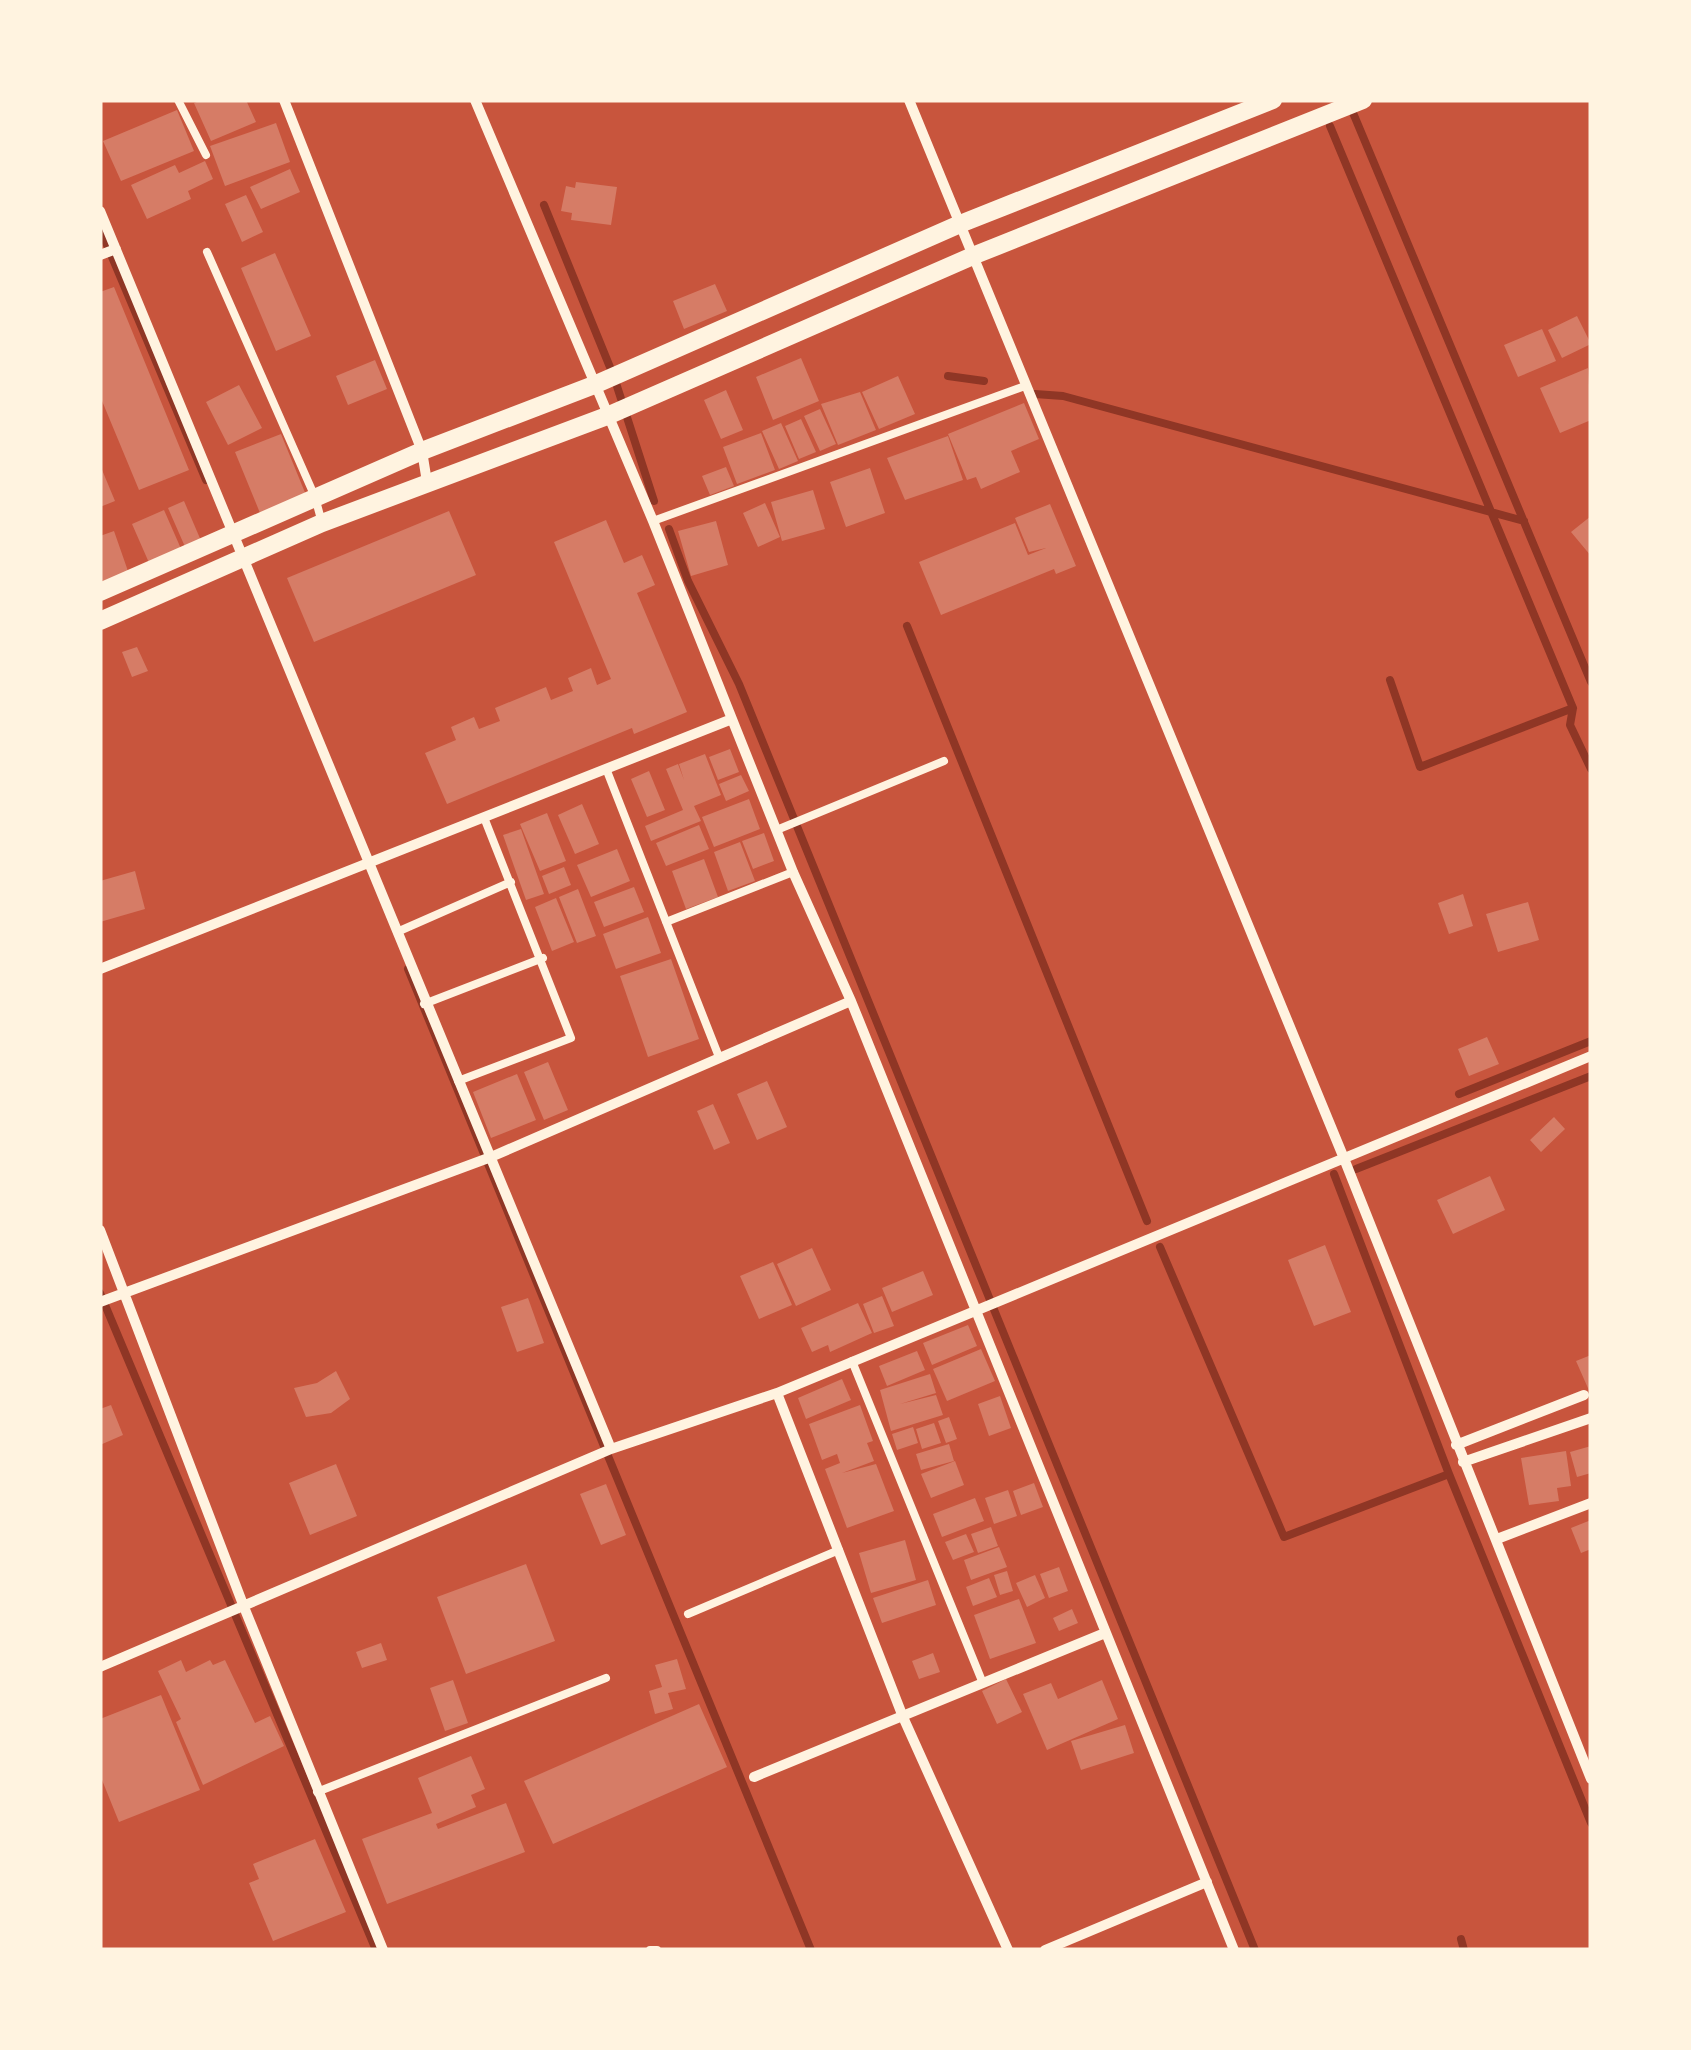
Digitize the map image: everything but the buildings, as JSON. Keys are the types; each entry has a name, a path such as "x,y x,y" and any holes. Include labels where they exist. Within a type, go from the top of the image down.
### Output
{"street":[{"path":"284,100 422,451 427,482"},
{"path":"476,100 653,521 793,872 851,1000 1234,1950"},
{"path":"909,100 1343,1156 1591,1779"},
{"path":"100,621 316,497 422,451 594,385 960,224 1273,100"},
{"path":"100,592 239,544 322,523 607,416 975,255 1363,100"},
{"path":"100,211 610,1448"},
{"path":"100,255 116,250"},
{"path":"100,969 485,820 732,719"},
{"path":"100,1302 491,1157 851,1000"},
{"path":"100,1666 610,1448 776,1393 1591,1056"},
{"path":"100,1230 244,1607 383,1950"},
{"path":"776,1393 903,1717 1008,1950"},
{"path":"1456,1446 1584,1396"},
{"path":"1463,1462 1591,1418"},
{"path":"1497,1539 1591,1503"},
{"path":"754,1777 1106,1633"},
{"path":"1045,1950 1207,1882"}],"lane":[{"path":"178,100 206,154"},
{"path":"207,252 316,497 322,523"},
{"path":"653,521 1025,386"},
{"path":"779,829 944,761"},
{"path":"607,771 719,1057"},
{"path":"458,1081 571,1038 485,820"},
{"path":"666,922 793,872"},
{"path":"396,932 511,882"},
{"path":"424,1004 542,958"},
{"path":"851,1360 982,1681"},
{"path":"688,1614 839,1550"},
{"path":"317,1792 606,1678"}],"waterway":[{"path":"1351,108 1591,682"},
{"path":"1330,126 1573,708 1570,725 1591,769"},
{"path":"544,205 614,377 654,501"},
{"path":"100,227 107,245"},
{"path":"112,257 206,480"},
{"path":"948,376 984,381"},
{"path":"1035,394 1063,396 1524,521"},
{"path":"669,529 688,581 739,684 1255,1950"},
{"path":"907,626 1147,1221"},
{"path":"1390,680 1420,767 1573,708"},
{"path":"408,969 811,1950"},
{"path":"1459,1094 1591,1041"},
{"path":"1356,1169 1591,1076"},
{"path":"1334,1174 1449,1474 1591,1823"},
{"path":"1160,1247 1284,1537 1449,1474"},
{"path":"100,1293 376,1950"},
{"path":"1461,1939 1464,1950"}]}
